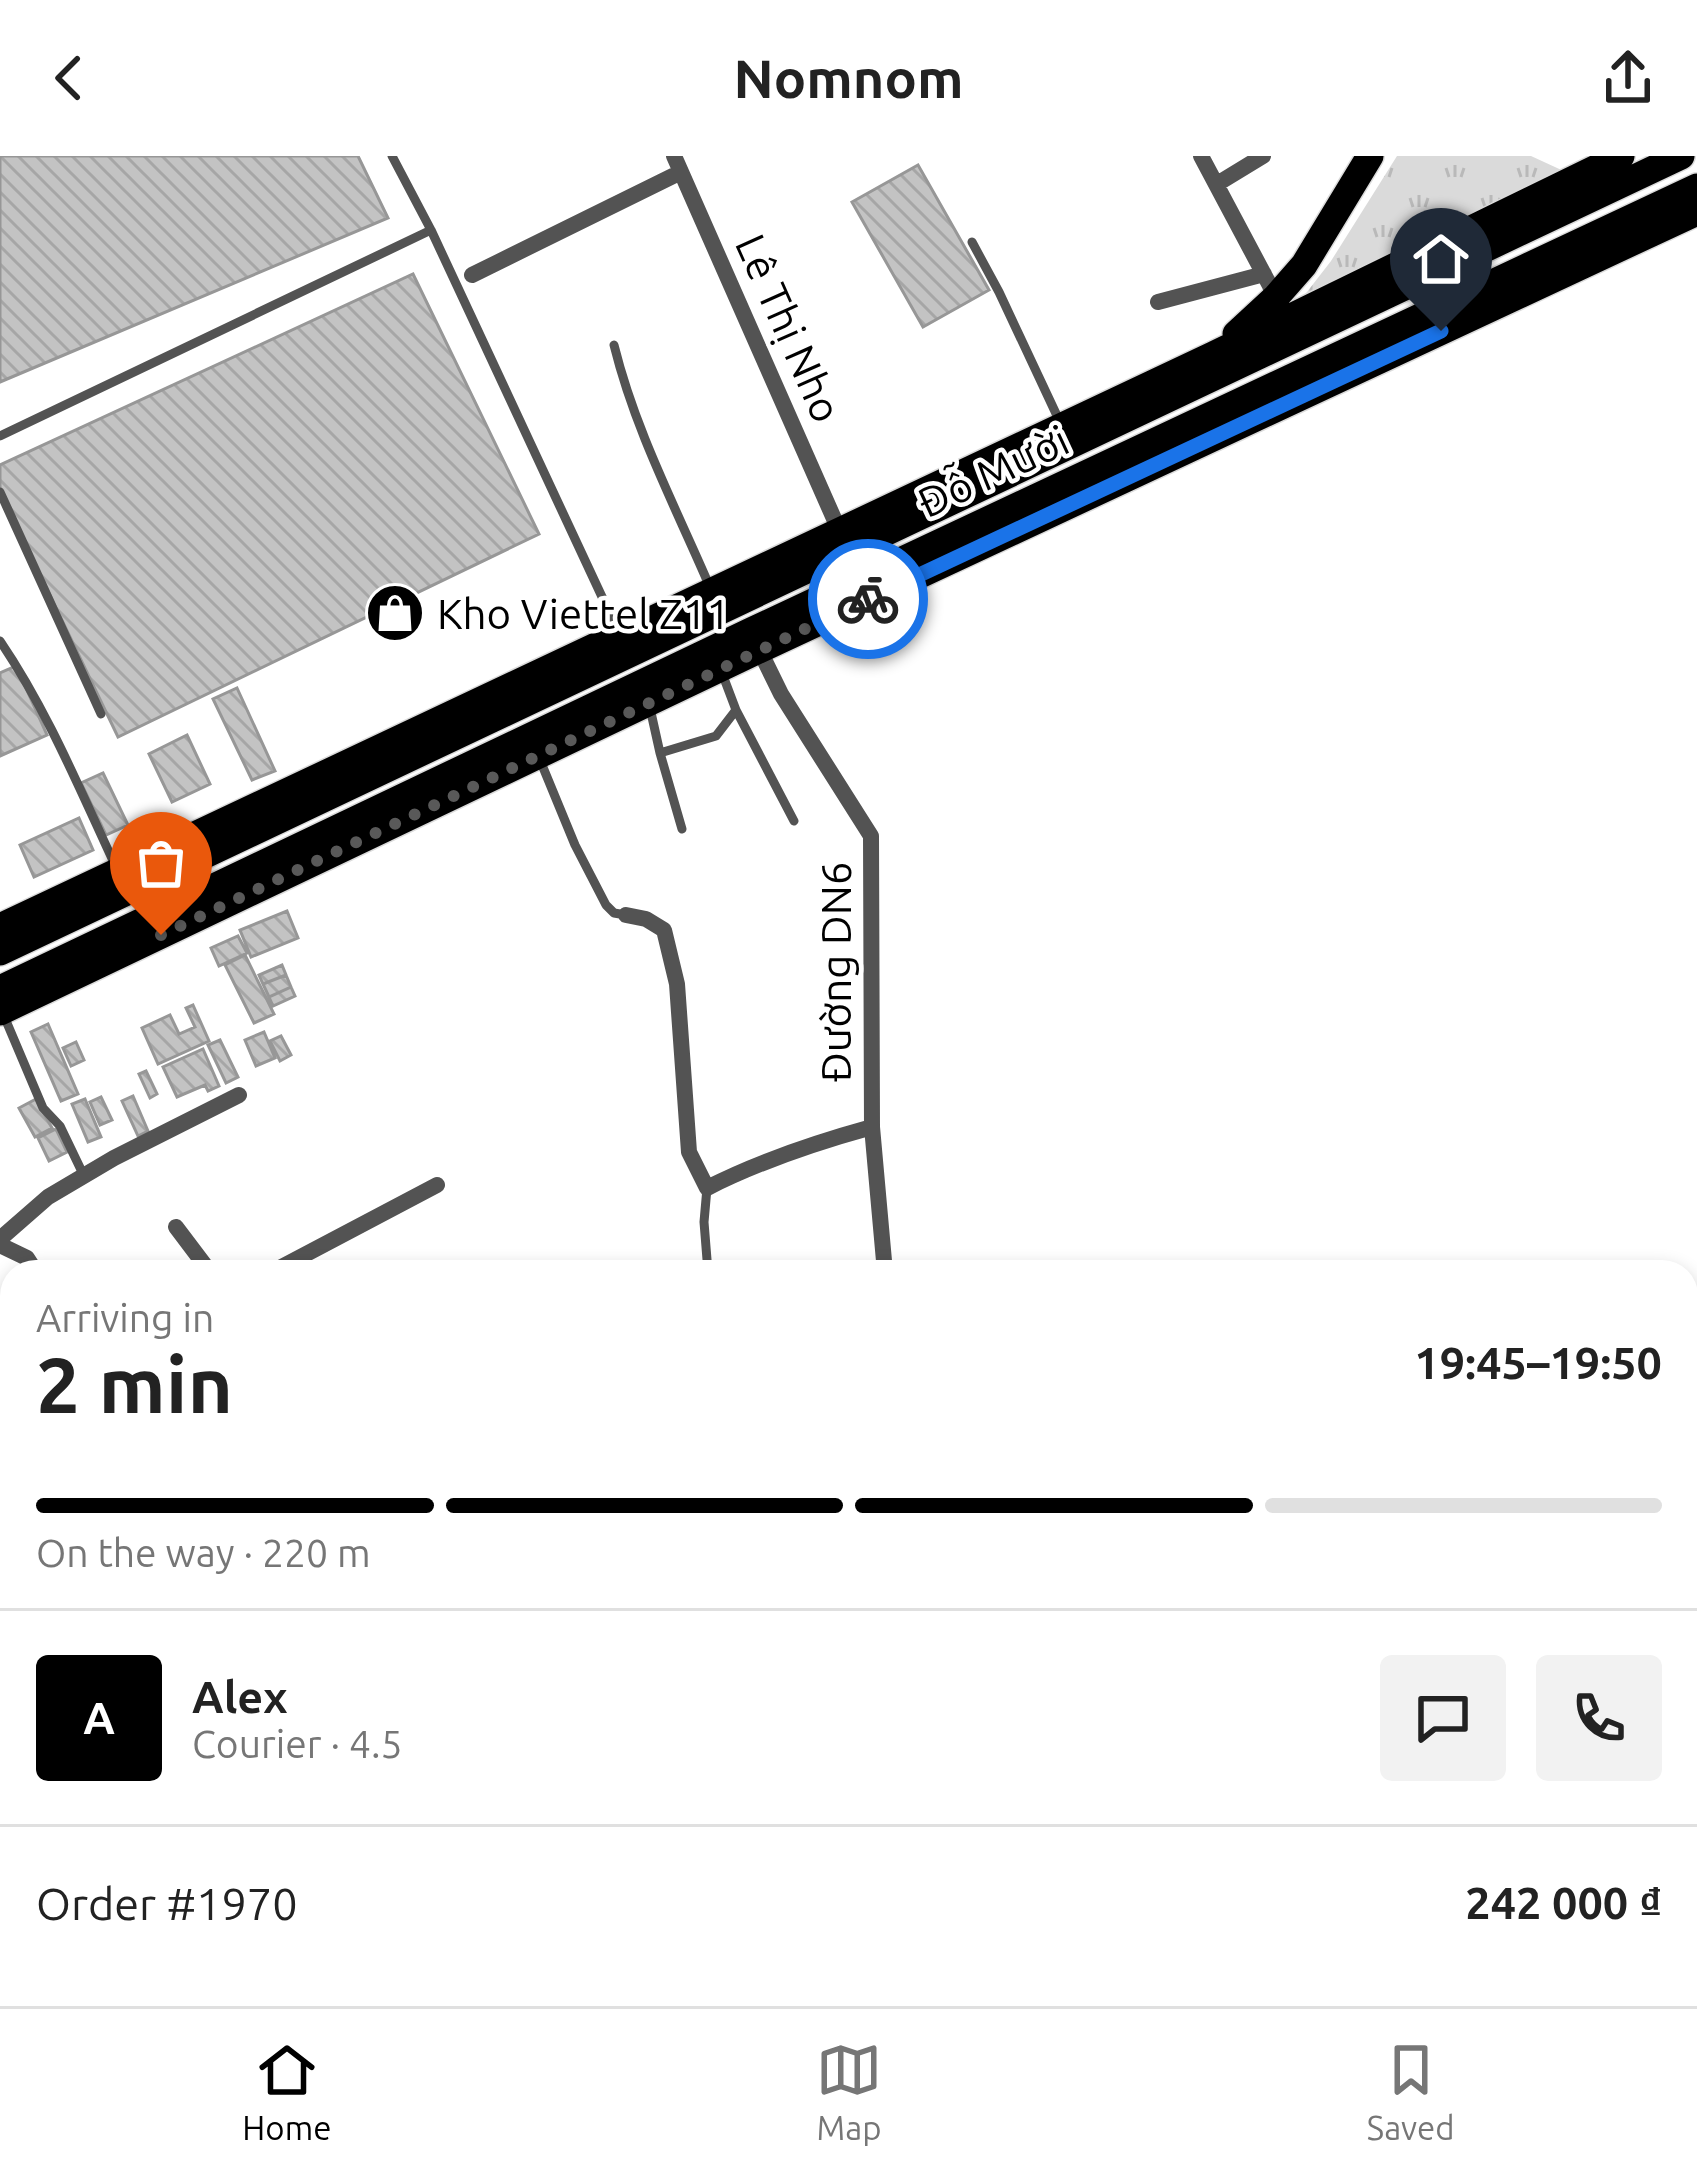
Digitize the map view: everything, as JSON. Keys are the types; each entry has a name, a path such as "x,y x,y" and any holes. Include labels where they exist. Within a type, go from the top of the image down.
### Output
{"highway":[{"path":"1154,406 1213,355 1270,286 1304,265 1370,156"},
{"path":"1569,156 1668,162"},
{"name":"Đỗ Mười","path":"0,952 843,540 1061,425 1614,159"},
{"name":"Đỗ Mười","path":"0,927 711,590 843,540 1154,406 1668,162"},
{"name":"Đỗ Mười","path":"1,1004 1697,187"},
{"name":"Đỗ Mười","path":"1,1004 648,703 720,668 754,641 1697,212"},
{"path":"1213,355 1286,346"}],"street":[{"path":"1158,302 1270,286 1202,156"},
{"path":"1217,184 1263,156"},
{"path":"472,274 677,164"},
{"name":"Lê Thị Nho","path":"677,164 843,540"},
{"name":"Đường DN6","path":"754,641 781,694 871,836 872,1127 884,1260"},
{"path":"626,915 646,919 664,930 677,984 689,1152 707,1188 750,1166 872,1127"},
{"path":"28,1260 0,1242 48,1197 239,1095"},
{"path":"295,1260 437,1185"},
{"path":"176,1227 200,1260"}],"lane":[{"path":"392,156 620,634"},
{"path":"0,436 431,230"},
{"path":"972,242 1061,425"},
{"path":"614,345 650,457 711,590"},
{"path":"0,492 101,714"},
{"path":"0,641 76,780 117,871"},
{"path":"720,668 736,710 794,821"},
{"path":"648,703 682,830"},
{"path":"660,753 716,736 736,710"},
{"path":"538,755 606,905 626,915"},
{"path":"1,1004 37,1096 60,1126 84,1176"},
{"path":"707,1188 707,1260"}],"green space":[{"path":"1397,156 1531,156 1568,173 1300,301 1331,261"}],"building":[{"path":"0,156 358,156 388,218 0,382"},
{"path":"918,165 989,290 923,327 852,202"},
{"path":"413,274 539,534 118,737 0,491 0,465"},
{"path":"16,666 47,735 0,756 0,673"},
{"path":"237,688 275,771 252,780 213,699"},
{"path":"187,735 210,784 172,802 149,754"},
{"path":"103,773 128,825 106,835 81,783"},
{"path":"79,818 93,850 34,877 20,845"},
{"path":"287,911 298,938 251,957 240,930"},
{"path":"238,936 247,953 219,966 211,948"},
{"path":"245,955 274,1014 254,1023 225,965"},
{"path":"282,965 286,975 263,984 259,975"},
{"path":"286,975 291,987 269,997 263,984"},
{"path":"291,987 295,996 273,1006 269,997"},
{"path":"193,1005 209,1041 158,1064 142,1028 170,1015 179,1034 195,1027 186,1008"},
{"path":"48,1024 78,1094 61,1101 31,1032"},
{"path":"264,1032 275,1058 256,1066 245,1040"},
{"path":"281,1036 291,1055 280,1061 270,1041"},
{"path":"220,1040 238,1077 226,1083 208,1045"},
{"path":"76,1042 84,1060 71,1066 63,1048"},
{"path":"203,1049 219,1086 208,1091 205,1085 177,1097 163,1067"},
{"path":"146,1071 157,1094 150,1098 139,1074"},
{"path":"133,1096 148,1131 138,1136 122,1101"},
{"path":"101,1097 112,1120 100,1125 90,1102"},
{"path":"36,1099 52,1128 35,1137 19,1108"},
{"path":"85,1099 101,1137 88,1142 72,1104"},
{"path":"56,1129 67,1152 49,1161 38,1138"}],"way so far":[{"path":"161,935 868,599"}],"place":[{"name":"Kho Viettel Z11","path":"395,613"}],"route":[{"path":"868,599 1441,331"}]}
